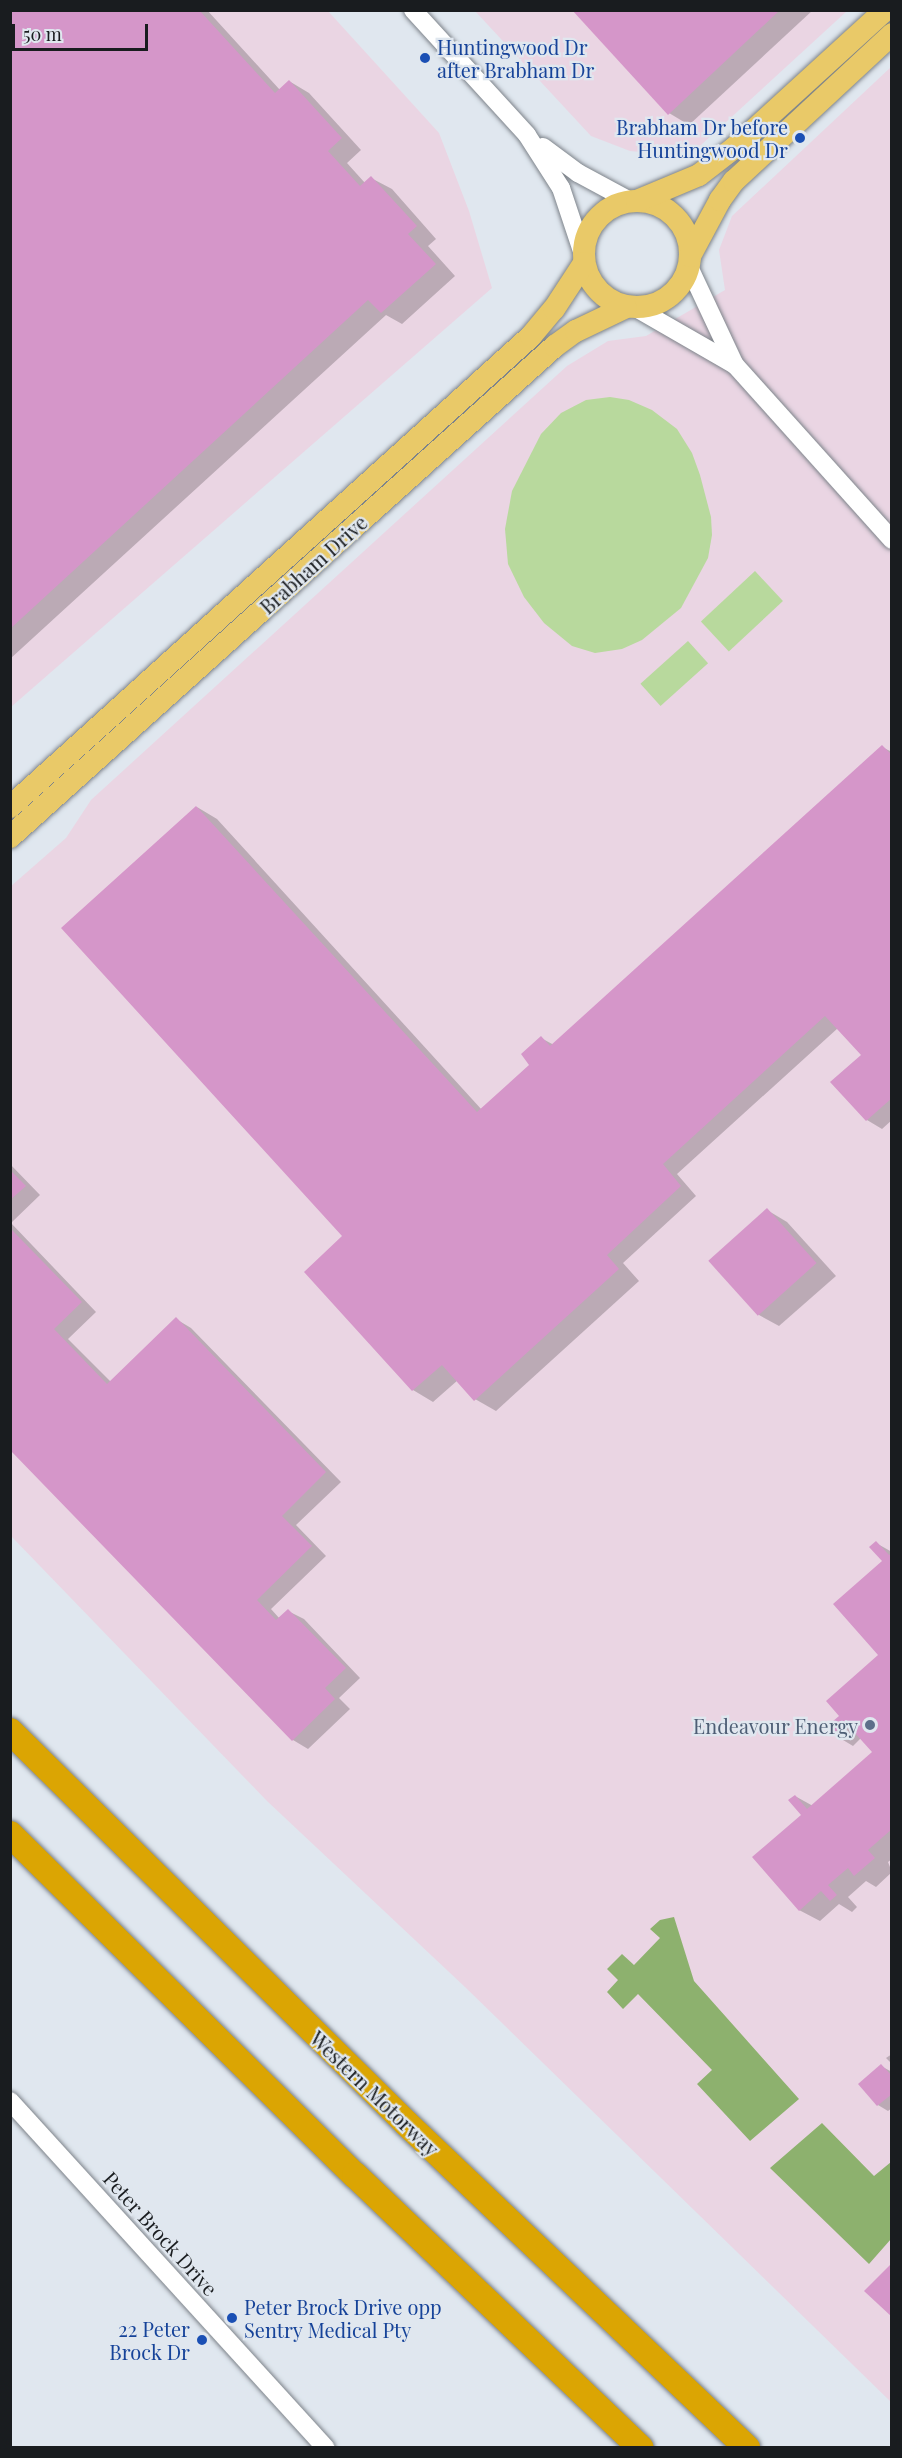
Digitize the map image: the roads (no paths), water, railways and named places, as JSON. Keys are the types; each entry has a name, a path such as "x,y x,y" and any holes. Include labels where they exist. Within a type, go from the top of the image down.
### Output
{"highway":[{"name":"Western Motorway","path":"10,1731 406,2123 747,2448"},
{"path":"10,1834 355,2175 641,2448"}],"main road":[{"path":"885,10 734,148 699,175 608,209 596,219 588,232 584,259 589,278 598,291 611,301 631,307 654,305 670,296 682,283 690,261 720,200 734,181 891,34"},
{"path":"633,201 653,203 675,217 685,231 690,261"},
{"name":"Brabham Drive","path":"10,807 531,336 554,309 584,259"},
{"name":"Brabham Drive","path":"10,837 555,346 576,331 631,307"}],"street":[{"path":"413,10 527,135 561,188 584,259"},
{"path":"527,135 578,174 633,201"},
{"path":"690,261 735,365 891,540"},
{"path":"631,307 735,365"},
{"name":"Peter Brock Drive","path":"10,2101 326,2448"}],"place":[{"name":"Huntingwood Dr after Brabham Dr","path":"425,58"},
{"name":"Brabham Dr before Huntingwood Dr","path":"800,138"},
{"name":"Endeavour Energy","path":"870,1725"},
{"name":"Peter Brock Drive opp Sentry Medical Pty","path":"232,2318"},
{"name":"22 Peter Brock Dr","path":"202,2340"}]}
